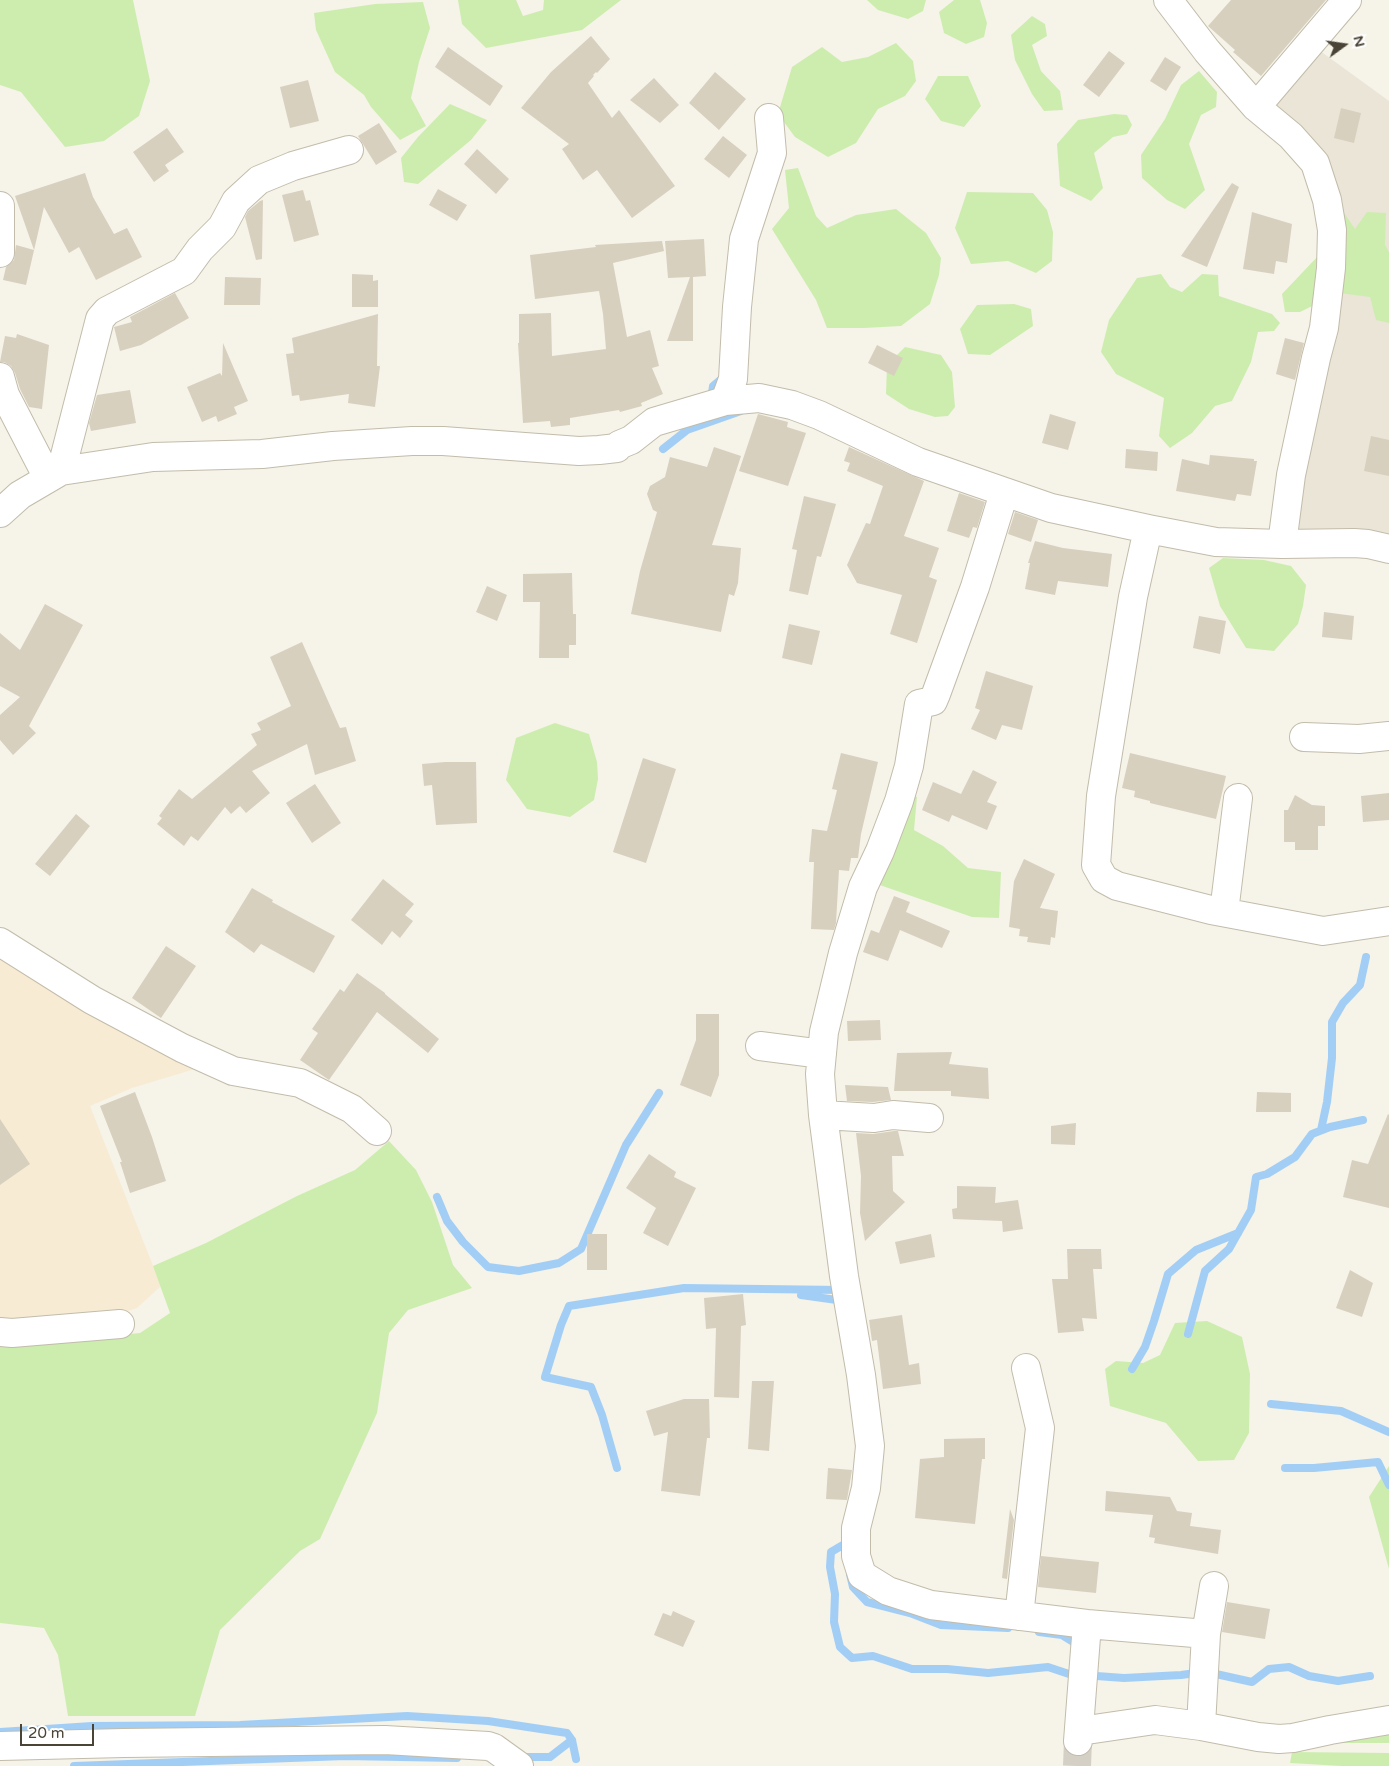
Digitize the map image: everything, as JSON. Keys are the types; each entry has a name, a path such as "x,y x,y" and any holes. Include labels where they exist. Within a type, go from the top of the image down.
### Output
{"street":[{"path":"1256,107 1347,0"},
{"path":"1170,1 1207,51 1256,107 1291,136 1315,163 1327,200 1332,230 1331,268 1324,328 1291,476 1282,544"},
{"path":"725,401 733,379 737,307 744,239 772,153 769,118"},
{"path":"54,475 100,319 107,311 184,271 200,249 222,227 236,202 259,180 293,166 350,150"},
{"path":"0,206 0,253"},
{"path":"0,377 6,395 54,475"},
{"path":"0,513 20,495 54,475 153,457 262,454 332,446 412,441 443,441 489,446 579,451 599,450 617,448 619,445 631,440 654,422 725,401 759,398 792,405 819,415 918,462 1051,508 1216,542 1361,544 1389,549"},
{"path":"1004,493 975,587 936,694 933,701 919,704 909,766 904,784 880,851 863,887 841,960 824,1032 820,1074 823,1114 844,1276 861,1375 870,1446 866,1488 856,1528 856,1556 862,1575 888,1592 931,1605 1087,1624 1206,1634"},
{"path":"1148,529 1133,597 1101,796 1096,865 1104,879 1117,886 1224,912 1323,931 1389,921"},
{"path":"1304,736 1359,738 1389,736"},
{"path":"1224,912 1238,798"},
{"path":"0,942 92,1000 182,1048 233,1071 300,1083 352,1109 377,1131"},
{"path":"760,1046 822,1054"},
{"path":"823,1114 874,1118 893,1115 929,1118"},
{"path":"0,1332 120,1324"},
{"path":"1019,1616 1040,1428 1026,1368"},
{"path":"1201,1726 1206,1634 1214,1586"},
{"path":"1087,1624 1079,1736 1155,1720 1279,1739 1389,1720"},
{"path":"0,1746 385,1740 488,1746 494,1748 519,1766"}],"shaded area":[{"path":"1316,48 1389,101 1389,540 1290,536 1329,201 1267,99"},
{"path":"0,955 195,1069 132,1088 90,1106 161,1286 137,1308 113,1316 0,1321"}],"green space":[{"path":"0,0 133,0 150,81 139,116 104,141 65,147 21,92 0,85"},
{"path":"458,0 516,0 523,16 543,10 544,0 621,0 582,30 486,48 462,24"},
{"path":"867,0 926,0 923,11 908,19 878,10"},
{"path":"954,0 980,0 987,23 984,37 966,44 944,33 939,12"},
{"path":"423,2 430,28 419,62 411,98 426,126 400,140 371,107 364,95 335,72 316,30 314,13 375,4"},
{"path":"1032,16 1045,24 1047,36 1032,45 1041,71 1060,91 1063,110 1044,111 1032,94 1015,60 1011,35"},
{"path":"896,43 913,61 916,81 905,96 878,109 856,143 828,157 795,137 778,114 792,67 822,47 842,62 868,57"},
{"path":"1199,71 1217,92 1216,107 1201,115 1189,144 1205,190 1185,209 1167,200 1142,178 1141,155 1165,119 1181,85"},
{"path":"938,76 968,76 981,106 964,127 941,121 925,99"},
{"path":"450,104 487,120 471,140 418,184 404,182 401,158 418,137"},
{"path":"1114,114 1127,115 1132,125 1127,134 1113,137 1094,153 1103,188 1091,201 1060,186 1057,144 1078,120"},
{"path":"798,168 816,216 827,228 856,215 896,209 926,233 941,258 939,275 930,304 901,326 827,328 816,300 772,229 789,208 785,170"},
{"path":"967,192 1033,193 1047,210 1053,232 1052,261 1036,273 1008,261 971,264 955,228"},
{"path":"1340,207 1355,229 1367,212 1386,213 1385,245 1389,252 1389,323 1376,320 1370,297 1339,293 1300,312 1285,312 1282,294 1319,255"},
{"path":"1161,274 1170,287 1182,292 1202,274 1218,275 1219,296 1272,314 1280,323 1274,331 1258,332 1251,362 1232,401 1215,406 1192,433 1170,448 1159,436 1164,398 1116,374 1101,352 1109,320 1137,278"},
{"path":"1014,304 1031,309 1033,326 990,355 968,354 960,329 977,305"},
{"path":"905,347 941,355 952,372 955,407 948,416 935,417 909,409 886,394 887,365"},
{"path":"1223,558 1264,560 1291,566 1306,585 1298,624 1274,651 1246,648 1220,606 1209,568"},
{"path":"555,723 589,734 597,762 598,779 594,800 570,817 527,809 506,780 516,738"},
{"path":"903,791 917,797 914,830 943,846 968,868 1001,872 999,918 972,917 874,883"},
{"path":"389,1141 416,1170 432,1202 453,1265 472,1288 408,1310 389,1333 377,1413 320,1539 300,1551 220,1630 195,1716 68,1716 58,1655 44,1628 0,1623 0,1343 80,1339 140,1333 170,1313 153,1266 206,1243 297,1196 355,1170"},
{"path":"1207,1321 1242,1337 1250,1374 1249,1433 1234,1460 1198,1461 1166,1423 1110,1406 1105,1369 1116,1361 1143,1363 1160,1355 1175,1323"},
{"path":"1389,1466 1389,1569 1369,1497"},
{"path":"1389,1728 1389,1743 1295,1743"},
{"path":"1292,1752 1389,1753 1389,1766 1290,1763"}],"building":[{"path":"1231,0 1326,0 1261,76 1233,52 1235,50 1208,26"},
{"path":"591,36 610,59 593,75 588,83 612,118 619,110 675,186 632,218 597,170 583,180 562,149 569,144 521,108 551,72"},
{"path":"448,47 503,86 490,106 435,67"},
{"path":"1109,51 1125,63 1099,97 1083,85"},
{"path":"1165,57 1181,67 1166,91 1150,81"},
{"path":"715,72 746,99 719,130 689,103"},
{"path":"654,78 679,105 660,123 630,100"},
{"path":"308,80 319,121 290,128 280,87"},
{"path":"1341,108 1361,113 1354,143 1334,138"},
{"path":"379,123 397,152 376,165 358,136"},
{"path":"167,128 184,152 165,165 169,171 154,182 133,152"},
{"path":"723,136 747,155 729,178 704,159"},
{"path":"477,149 509,179 496,194 464,164"},
{"path":"85,173 93,197 114,234 127,228 142,257 96,280 79,247 69,253 44,207 26,285 3,280 6,267 14,260 16,245 34,250 15,196"},
{"path":"1232,183 1239,187 1207,267 1181,256"},
{"path":"438,189 467,205 457,221 429,205"},
{"path":"303,190 306,201 310,200 319,235 294,242 282,195"},
{"path":"263,200 262,259 256,260 245,217 248,211"},
{"path":"1252,212 1292,224 1287,263 1276,261 1274,274 1243,269"},
{"path":"704,239 706,276 693,277 693,341 667,341 690,277 668,278 665,241"},
{"path":"662,241 664,251 613,263 627,337 650,330 659,366 652,368 663,394 641,403 642,406 620,412 619,410 570,418 570,425 551,427 550,421 523,423 518,343 519,314 551,313 552,356 606,349 599,291 535,299 530,255 596,247 595,245"},
{"path":"352,274 373,275 373,281 378,280 378,307 352,307"},
{"path":"225,277 261,278 260,305 224,305"},
{"path":"175,293 189,318 141,345 120,351 114,327 132,322 130,317"},
{"path":"378,314 377,366 380,366 375,407 348,403 349,394 300,401 299,395 292,396 286,354 294,353 292,338"},
{"path":"17,334 49,345 42,409 29,407 11,366 0,362 5,336 16,338"},
{"path":"1285,338 1304,343 1295,380 1276,374"},
{"path":"223,343 248,401 234,407 237,414 218,422 216,416 202,422 187,387 220,373 222,376"},
{"path":"877,345 903,358 894,376 868,363"},
{"path":"130,390 136,423 91,431 89,423 97,395"},
{"path":"758,414 788,422 787,427 806,433 788,486 739,471"},
{"path":"1050,414 1076,422 1068,450 1042,443"},
{"path":"1371,436 1389,440 1389,476 1364,471"},
{"path":"714,447 741,456 712,545 741,548 738,583 734,596 729,594 721,632 631,614 640,571 657,512 653,510 647,494 650,486 665,477 670,457 707,467"},
{"path":"849,447 924,481 904,536 939,548 929,577 937,580 917,643 890,634 902,595 857,583 847,565 866,523 870,524 883,486 847,471 850,463 844,461"},
{"path":"1126,449 1158,452 1157,471 1125,468"},
{"path":"1210,455 1254,459 1254,461 1257,461 1251,496 1237,494 1235,501 1176,491 1182,459 1209,465"},
{"path":"959,493 985,502 977,528 973,527 969,538 947,531"},
{"path":"804,496 836,504 821,557 817,556 808,595 789,591 797,550 792,549"},
{"path":"1015,512 1038,520 1031,542 1008,534"},
{"path":"1035,541 1063,548 1112,554 1108,587 1058,581 1055,595 1025,589 1030,563 1028,563"},
{"path":"572,573 573,614 576,614 576,645 569,645 569,658 539,658 540,602 523,602 523,574"},
{"path":"487,586 507,595 497,621 476,612"},
{"path":"45,604 83,625 29,726 36,733 13,755 0,740 0,715 20,697 0,686 0,633 20,650"},
{"path":"1324,612 1354,616 1352,640 1322,637"},
{"path":"1199,616 1226,621 1220,654 1193,648"},
{"path":"789,624 820,631 812,665 782,658"},
{"path":"302,642 340,728 346,727 356,761 315,775 307,744 252,771 270,793 246,813 240,806 231,814 225,807 198,841 191,836 184,846 157,824 162,818 159,816 179,789 192,799 257,745 251,734 261,730 257,723 291,706 270,657"},
{"path":"986,671 1033,686 1022,730 1002,725 996,740 971,729 980,710 975,708"},
{"path":"841,753 878,762 861,834 858,858 851,858 849,871 839,870 834,930 811,929 814,862 809,862 812,829 827,831 837,790 832,789"},
{"path":"1130,753 1226,776 1216,819 1150,803 1150,801 1134,797 1135,791 1122,788"},
{"path":"643,758 676,769 646,863 613,852"},
{"path":"476,762 477,823 436,825 432,785 424,786 422,764"},
{"path":"973,770 997,782 987,802 997,806 987,830 952,815 949,822 922,810 933,782 961,794"},
{"path":"315,784 341,823 312,843 286,803"},
{"path":"1389,793 1389,820 1363,822 1361,796"},
{"path":"1295,795 1312,805 1325,806 1325,826 1318,826 1318,850 1295,850 1295,842 1284,842 1284,810 1288,810"},
{"path":"76,814 90,826 50,876 35,864"},
{"path":"1024,859 1055,874 1040,908 1058,911 1055,938 1051,937 1050,945 1027,942 1028,937 1019,936 1020,929 1009,927 1014,881"},
{"path":"383,879 414,904 405,915 413,921 400,938 392,931 382,945 351,920"},
{"path":"252,888 273,900 272,902 335,936 314,973 261,944 254,953 225,932"},
{"path":"894,896 910,902 906,912 950,931 942,948 900,930 888,961 863,952 871,930 879,933"},
{"path":"166,946 196,966 161,1018 132,998"},
{"path":"357,973 385,993 439,1039 428,1053 377,1012 329,1080 300,1060 318,1033 312,1029 340,989 344,992"},
{"path":"696,1014 719,1014 719,1075 711,1097 680,1085 696,1040"},
{"path":"880,1020 881,1040 848,1041 847,1021"},
{"path":"952,1052 949,1064 988,1068 989,1099 951,1096 951,1091 894,1091 897,1053"},
{"path":"845,1085 888,1087 891,1100 873,1102 847,1101"},
{"path":"135,1092 166,1181 130,1193 120,1162 122,1162 100,1106"},
{"path":"1257,1092 1291,1093 1291,1112 1256,1112"},
{"path":"1388,1114 1389,1208 1343,1197 1352,1160 1368,1164"},
{"path":"0,1119 30,1164 0,1185"},
{"path":"1076,1123 1075,1145 1051,1144 1051,1126"},
{"path":"898,1131 904,1156 892,1156 893,1191 905,1202 865,1241 860,1213 861,1176 856,1133 873,1134"},
{"path":"649,1154 676,1172 674,1177 696,1188 668,1246 643,1233 656,1208 626,1188"},
{"path":"957,1186 996,1187 995,1203 1018,1200 1023,1229 1003,1232 1002,1221 953,1219 952,1209 957,1208"},
{"path":"587,1234 607,1234 607,1270 587,1270"},
{"path":"931,1234 935,1257 900,1264 895,1242"},
{"path":"1067,1249 1101,1249 1102,1269 1093,1269 1097,1319 1082,1318 1084,1331 1058,1333 1052,1279 1068,1279"},
{"path":"1350,1270 1373,1283 1362,1317 1336,1308"},
{"path":"743,1294 746,1325 741,1326 739,1398 714,1397 716,1328 706,1329 704,1298"},
{"path":"902,1315 909,1365 919,1363 921,1384 883,1389 877,1340 872,1341 869,1320"},
{"path":"752,1381 774,1381 769,1451 748,1449"},
{"path":"684,1399 709,1399 710,1438 707,1438 700,1496 661,1491 668,1432 654,1436 646,1411"},
{"path":"985,1438 985,1459 982,1459 975,1524 915,1518 920,1459 944,1457 944,1439"},
{"path":"828,1468 852,1470 847,1500 826,1499"},
{"path":"1106,1491 1170,1497 1177,1511 1192,1513 1190,1526 1221,1530 1218,1554 1154,1543 1155,1538 1149,1537 1153,1515 1105,1511"},
{"path":"1010,1509 1014,1520 1007,1579 1002,1578"},
{"path":"1041,1556 1099,1562 1096,1593 1038,1587"},
{"path":"1227,1602 1270,1609 1265,1639 1222,1632"},
{"path":"673,1611 695,1621 683,1647 654,1635 663,1613 671,1616"}],"waterway":[{"path":"711,399 713,386 725,376"},
{"path":"663,449 687,430 741,411"},
{"path":"1321,1130 1327,1102 1332,1058 1332,1022 1343,1003 1360,985 1366,957"},
{"path":"437,1197 447,1221 463,1242 488,1267 519,1271 559,1263 581,1249 626,1145 659,1093"},
{"path":"1188,1334 1205,1271 1229,1249 1251,1210 1256,1177 1267,1174 1295,1157 1312,1134 1330,1127 1363,1120"},
{"path":"1132,1369 1145,1347 1168,1274 1196,1250 1238,1233"},
{"path":"617,1468 602,1415 591,1387 545,1377 569,1306 684,1288 841,1290"},
{"path":"801,1295 844,1301"},
{"path":"1271,1404 1341,1411 1389,1432"},
{"path":"1285,1468 1314,1468 1378,1462 1389,1485"},
{"path":"848,1542 831,1552 830,1567 835,1594 834,1622 840,1647 852,1658 873,1656 912,1669 947,1669 988,1673 1048,1667 1069,1674 1124,1678 1181,1675 1196,1673 1196,1671"},
{"path":"850,1574 853,1587 867,1602 910,1613 941,1625 1008,1628"},
{"path":"1039,1632 1062,1635 1075,1643"},
{"path":"1216,1674 1252,1682 1269,1669 1289,1667 1309,1676 1338,1681 1370,1676"},
{"path":"0,1732 92,1726 240,1725 407,1716 488,1721 567,1733 572,1740 576,1759"},
{"path":"522,1757 550,1757 572,1740"},
{"path":"74,1766 345,1756 457,1758"}],"tunnel":[{"path":"1077,1766 1078,1741"}]}
